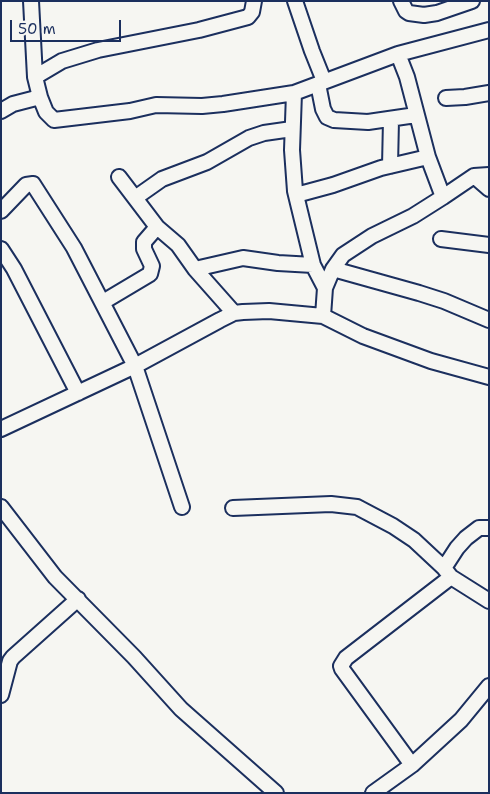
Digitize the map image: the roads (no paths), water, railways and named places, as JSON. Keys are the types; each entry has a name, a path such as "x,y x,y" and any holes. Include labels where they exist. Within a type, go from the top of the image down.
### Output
{"street":[{"path":"31,1 35,77 46,112 52,119 56,120 156,106 210,105 294,93 398,54 489,30"},
{"path":"35,77 62,61 84,54 128,42 199,30 248,17 252,12 254,1"},
{"path":"294,1 321,82 323,109 329,118 350,122 390,120 416,115"},
{"path":"401,1 406,11 424,16 468,2"},
{"path":"398,54 407,77 428,157 443,197"},
{"path":"294,93 292,129 293,172 296,196 313,265 325,288"},
{"path":"446,98 489,93"},
{"path":"1,111 13,104 40,97"},
{"path":"390,120 390,166"},
{"path":"135,198 162,179 207,162 249,138 264,133 292,129"},
{"path":"296,196 390,166 428,157"},
{"path":"323,316 325,288 333,269 343,255 443,197 474,176 489,175"},
{"path":"474,176 489,190"},
{"path":"119,177 157,227 178,245 196,270 234,313"},
{"path":"1,211 26,185 33,184 36,186 74,248 136,366 182,507"},
{"path":"102,302 151,273 152,266 145,251 144,242 157,227"},
{"path":"441,239 489,245"},
{"path":"1,249 14,269 78,392"},
{"path":"196,270 243,258 313,265"},
{"path":"333,269 419,292 489,320"},
{"path":"1,429 136,366 234,313 269,311 323,316 363,336 431,361 489,377"},
{"path":"233,508 331,504 357,507 394,526 414,540 448,572 489,601"},
{"path":"1,507 55,577 181,709 276,793"},
{"path":"412,765 342,669 342,666 346,658 448,572 456,548 466,538 479,528 489,528"},
{"path":"1,695 10,661 13,657 78,599"},
{"path":"373,793 412,765 461,720 489,686"}]}
